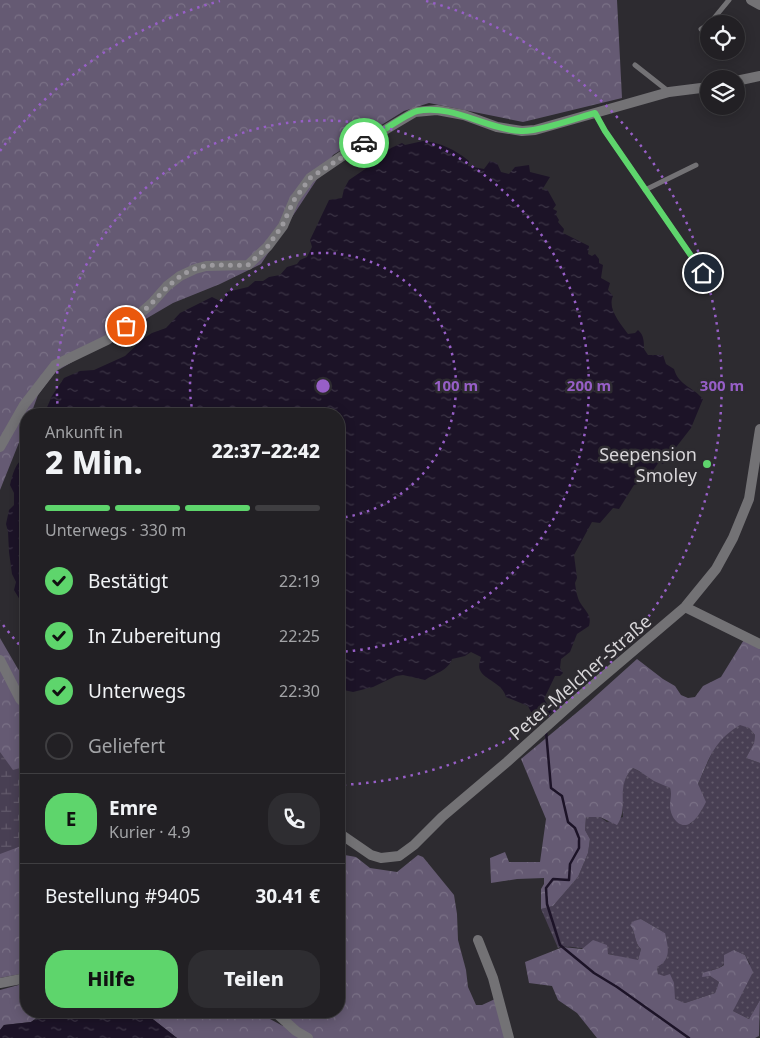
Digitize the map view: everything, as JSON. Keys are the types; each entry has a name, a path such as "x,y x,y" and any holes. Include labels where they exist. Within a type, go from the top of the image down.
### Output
{"street":[{"path":"751,0 760,5"},
{"path":"745,79 760,76"},
{"path":"22,408 55,366 107,340 126,326 180,276 206,266 248,265 268,246 282,226 294,200 310,178 351,150 415,112 437,110 464,115 497,127 522,131 535,130 669,92 700,88"},
{"path":"0,447 20,412"},
{"name":"Peter-Melcher-Straße","path":"345,837 371,855 380,858 399,856 414,845 469,793 578,698 685,607 716,569 733,538 756,483 760,429"},
{"path":"685,607 760,644"},
{"path":"0,660 20,699"},
{"path":"478,940 495,986 509,1038"},
{"path":"0,983 20,979"},
{"path":"282,1018 296,1031 308,1038"}],"lane":[{"path":"717,15 729,0"},
{"path":"635,66 669,92"},
{"path":"595,113 605,131 703,273"},
{"path":"646,190 696,165"}],"green space":[{"path":"0,0 617,0 622,98 523,122 429,103 404,111 333,155 261,264 220,284 173,303 55,372 38,395 33,408 20,408 20,440 0,490"},
{"path":"0,638 20,671 20,974 0,978"},
{"path":"745,638 760,646 760,763 746,758 754,743 755,735 749,728 740,725 731,731 714,750 698,784 706,802 694,820 686,825 677,822 672,815 670,809 670,788 633,768 624,782 621,818 617,825 600,817 586,817 585,830 590,839 588,853 578,877 553,906 541,909 541,889 544,884 544,878 517,879 491,883 490,858 505,852 509,862 540,862 546,819 521,759 637,659 675,686 681,695 688,698 695,697 703,686 721,677"},
{"path":"740,724 749,728 755,735 754,743 746,758 760,763 760,1000 749,1019 733,1011 750,964 745,955 734,950 722,966 711,970 710,976 719,982 715,993 685,1003 674,999 674,983 658,974 657,967 665,933 641,919 630,925 637,944 641,949 638,960 573,947 558,948 541,909 553,906 578,877 588,853 590,839 585,830 586,817 600,817 607,822 623,817 623,785 633,768 670,788 671,798 690,824 702,810 698,784 715,746"},
{"path":"0,752 13,770 20,768 20,846 0,854"},
{"path":"345,855 356,857 370,868 397,872 418,855 423,857 454,895 458,940 466,970 468,987 476,1005 482,1005 495,999 505,1038 177,1038 151,1018 268,1018 283,1026 285,1018 345,1018"},
{"path":"641,919 665,933 668,952 665,960 657,967 658,974 664,976 670,974 674,983 675,999 685,1003 715,993 719,982 710,976 702,977 703,973 724,965 724,955 734,950 745,955 753,972 733,1011 749,1019 760,1000 759,1036 755,1038 597,1038 577,1013 558,1000 552,986 529,983 525,962 563,947 582,949 593,940 607,945 608,954 638,960 641,949 637,944 630,925 634,921"},
{"path":"20,985 20,1018 37,1018 31,1022 4,1025 0,1030 0,990"}],"water":[{"path":"423,141 435,143 459,153 469,161 468,166 484,169 490,161 497,163 501,172 509,174 515,167 529,165 530,172 550,177 542,190 547,189 556,205 553,209 557,211 558,222 564,229 563,233 589,246 588,254 592,256 595,254 599,259 599,263 603,265 601,278 610,283 608,290 613,296 613,311 619,321 628,334 635,333 638,330 643,336 644,349 648,355 663,355 666,364 674,369 682,383 703,399 691,428 663,464 659,462 652,472 653,475 646,482 634,485 619,509 613,508 600,523 592,522 574,555 577,594 588,614 590,622 589,626 577,634 570,652 561,659 560,668 563,673 560,676 555,676 544,699 552,712 545,718 531,712 528,706 506,697 501,688 480,670 481,657 471,652 465,656 452,659 445,669 425,680 403,675 396,676 373,687 353,692 345,690 345,408 47,408 64,378 80,371 94,370 125,356 144,338 166,328 180,313 212,297 220,301 224,299 227,292 248,287 255,281 263,281 269,277 280,275 287,267 297,264 300,260 307,257 312,247 310,240 329,200 342,198 349,180 374,163 391,148 402,143 405,145"},
{"path":"20,461 20,600 14,590 16,582 12,574 6,524 9,510 14,505 14,493 10,485"},
{"path":"37,1018 151,1018 177,1038 0,1038 0,1030 4,1025 31,1022"}],"waterway":[{"path":"546,731 551,788 562,796 568,822 575,828 579,838 579,848 570,864 569,880 553,879 546,888 547,904 560,945 594,973 689,1038"}],"way so far":[{"path":"126,326 180,276 206,266 248,265 268,246 282,226 294,200 310,178 364,143"}],"place":[{"name":"Seepension Smoley","path":"707,464"}],"route":[{"path":"364,143 415,112 437,110 464,115 497,127 522,131 535,130 595,113 605,131 703,273"}]}
